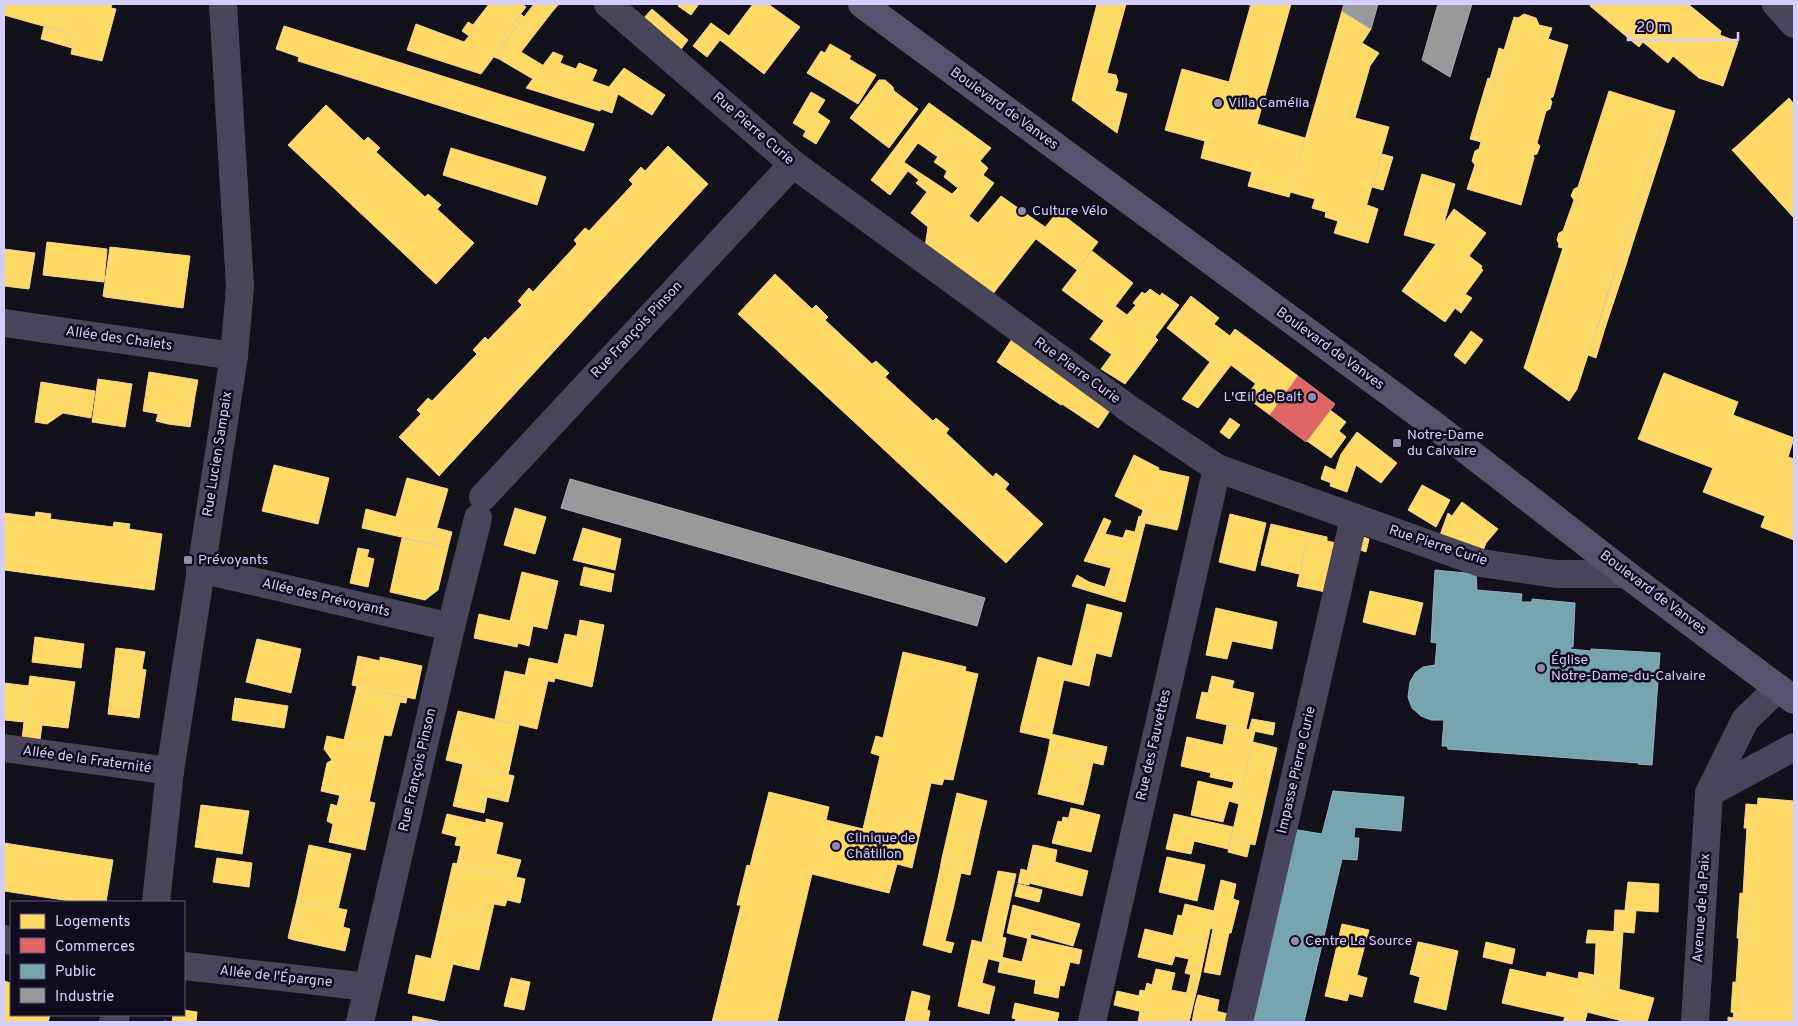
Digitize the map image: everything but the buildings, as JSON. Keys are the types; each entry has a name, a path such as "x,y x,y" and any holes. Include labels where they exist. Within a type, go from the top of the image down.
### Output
{"main road":[{"name":"Boulevard de Vanves","path":"862,4 1434,425 1626,574 1786,694"}],"street":[{"name":"Rue Lucien Sampaix","path":"156,901 170,771 234,356 240,286 223,4"},
{"name":"Rue Pierre Curie","path":"608,4 793,164 1132,411 1216,468 1481,563 1556,574 1626,574"},
{"path":"1776,4 1794,24"},
{"name":"Rue François Pinson","path":"360,1022 480,507 793,164"},
{"name":"Allée des Chalets","path":"4,322 234,356"},
{"name":"Rue des Fauvettes","path":"1092,1022 1216,468"},
{"name":"Impasse Pierre Curie","path":"1239,1022 1354,518"},
{"name":"Allée des Prévoyants","path":"200,569 451,627"},
{"name":"Avenue de la Paix","path":"1695,1022 1709,793 1745,720 1786,694"},
{"path":"1709,793 1794,747"},
{"name":"Allée de la Fraternité","path":"4,748 170,771"},
{"name":"Allée de l'Épargne","path":"185,966 368,987"}],"place":[{"name":"Villa Camélia","path":"1218,103"},
{"name":"Culture Vélo","path":"1022,211"},
{"name":"L'Œil de Balt","path":"1312,397"},
{"name":"Notre-Dame du Calvaire","path":"1397,443"},
{"name":"Prévoyants","path":"188,560"},
{"name":"Église Notre-Dame-du-Calvaire","path":"1541,668"},
{"name":"Clinique de Châtillon","path":"836,846"},
{"name":"Centre La Source","path":"1295,941"}]}
